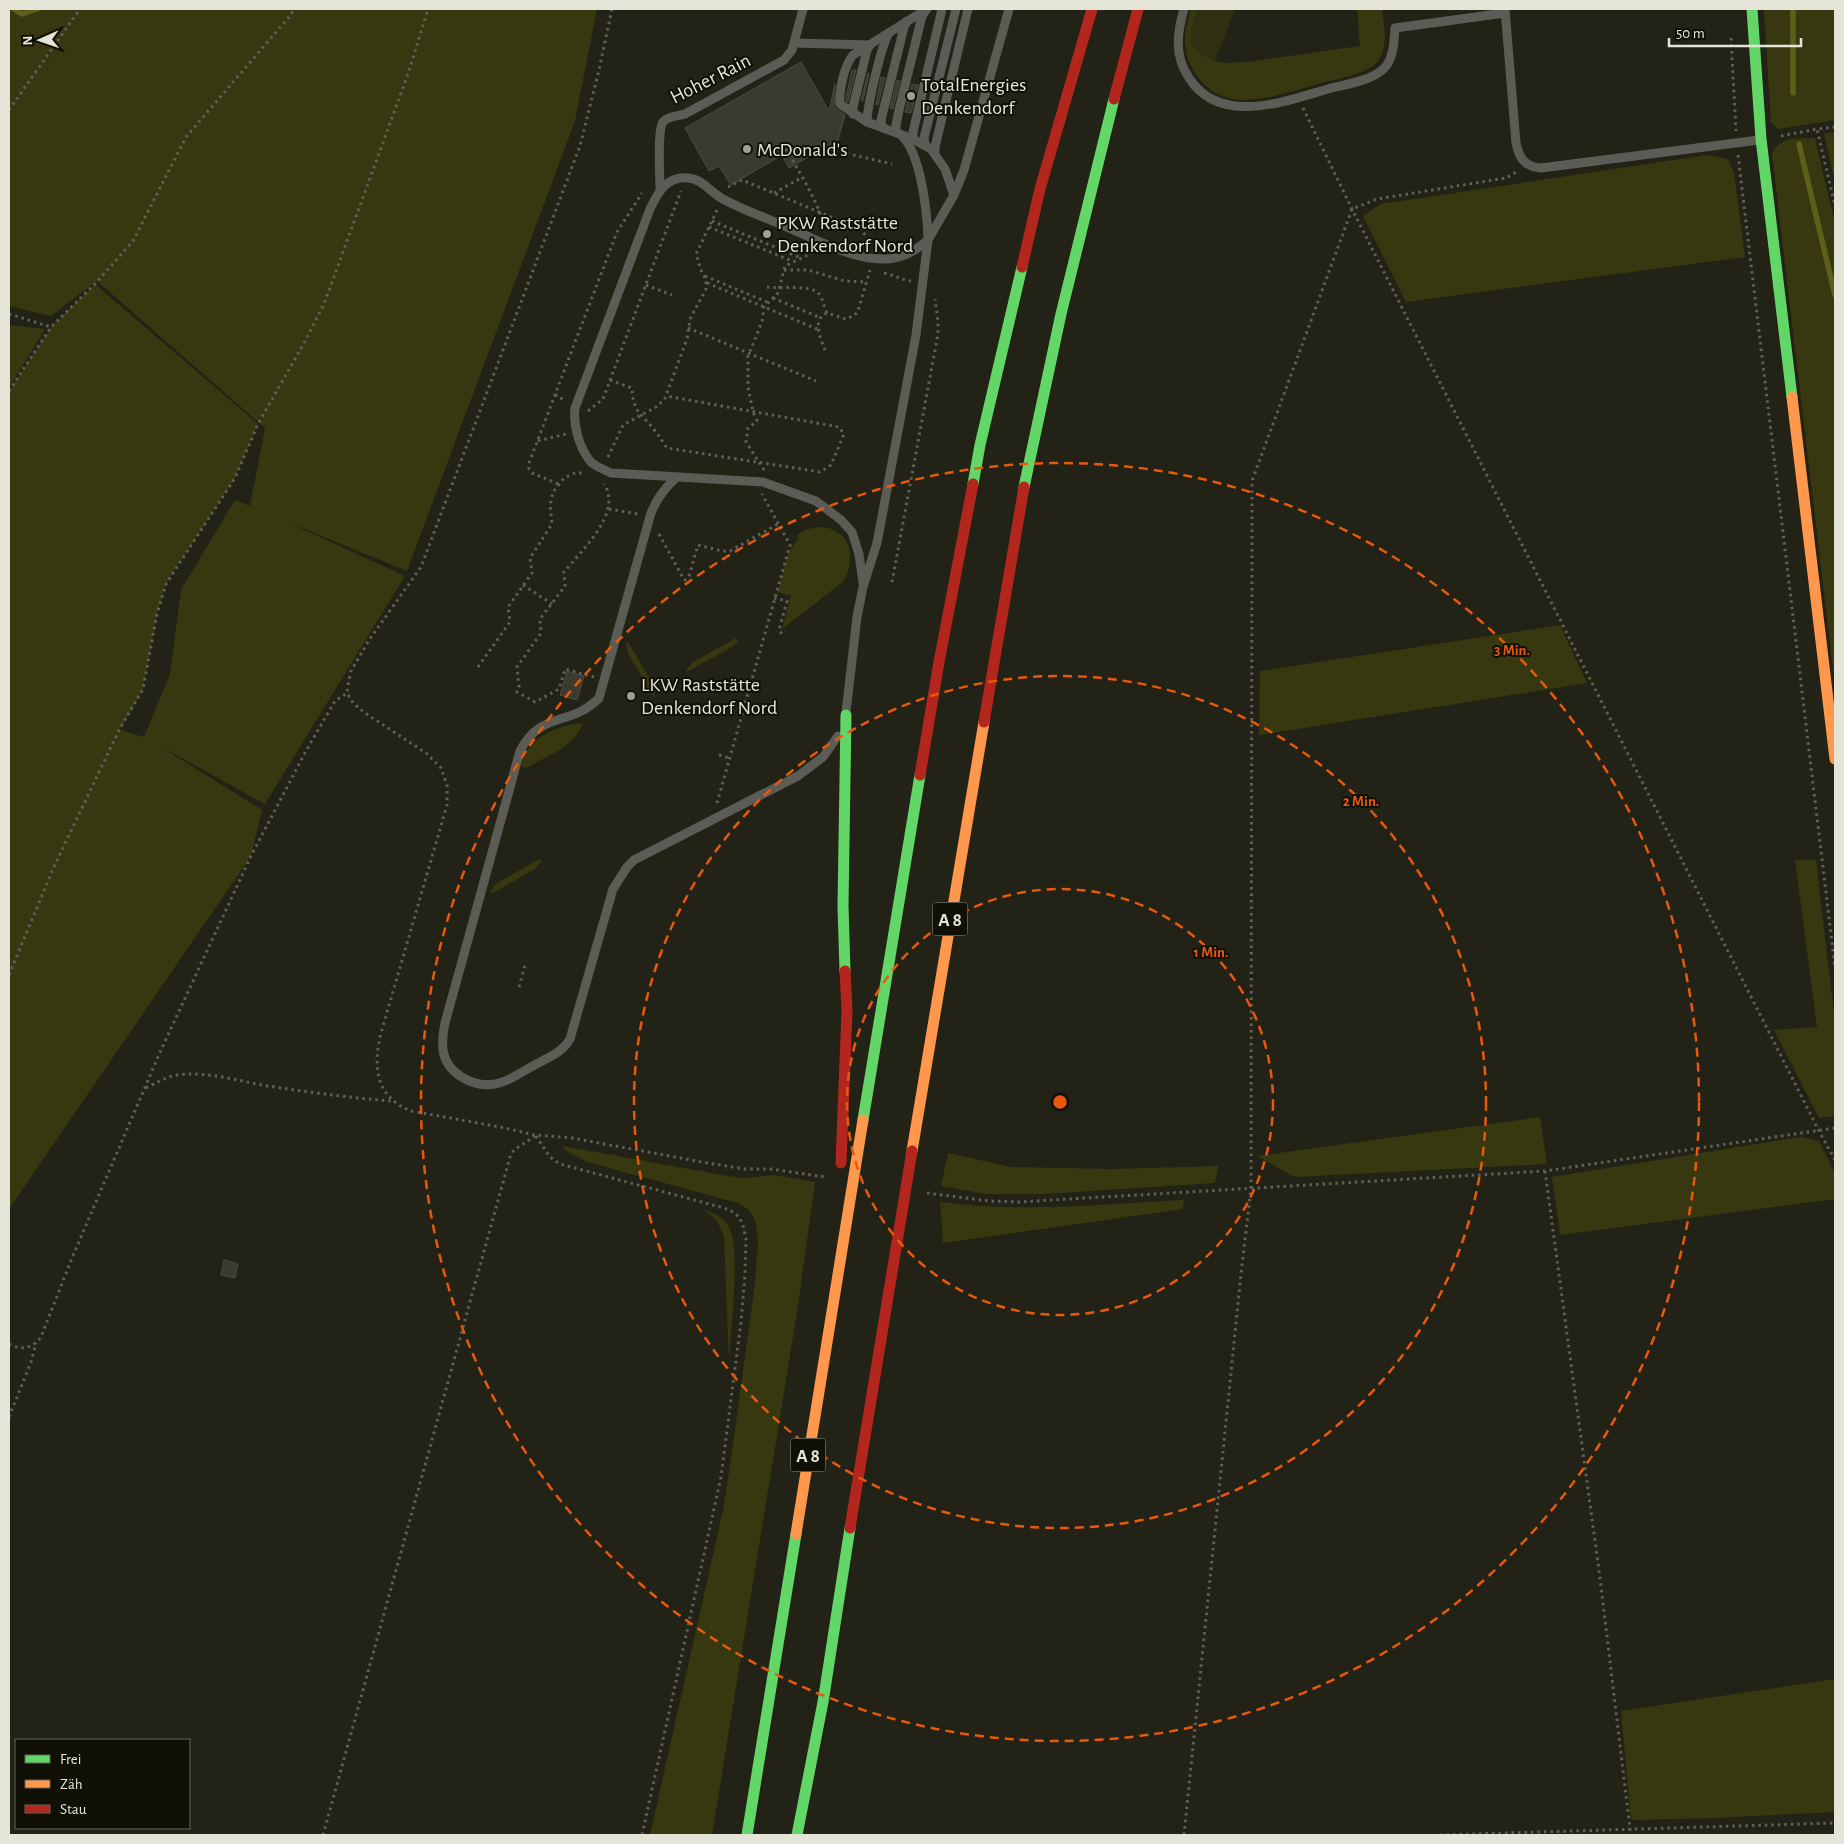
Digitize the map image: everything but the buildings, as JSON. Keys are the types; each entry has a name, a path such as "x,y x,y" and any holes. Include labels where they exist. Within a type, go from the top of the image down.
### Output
{"main road":[{"name":"A 8","path":"747,1835 939,662 980,445 1040,188 1092,9"},
{"name":"A 8","path":"797,1835 802,1800 823,1702 862,1451 1021,498 1051,355 1082,224 1138,9"},
{"path":"1752,9 1761,139 1835,759"},
{"path":"840,1178 847,1011 843,906 846,715"},
{"path":"834,1297 839,1198"}],"lane":[{"name":"Hoher Rain","path":"660,190 660,133 663,122 672,117 685,114 789,56 795,43 803,9"},
{"path":"926,9 853,55 848,61 840,104 867,122 925,144 935,154 945,169 954,195"},
{"path":"677,477 664,488 650,516 599,698 592,706 578,714 546,723 534,731 526,740 520,752 445,1023 443,1037 444,1057 456,1073 473,1083 484,1085 499,1084 566,1046 570,1039 613,888 627,866 634,860 798,776 823,757 838,738 846,715 857,617 863,587 877,543 916,335 923,283 928,240 927,217 916,158 910,145 898,133 896,125 922,16 926,9"},
{"path":"913,139 917,114 942,9"},
{"path":"925,144 924,138 956,9"},
{"path":"935,154 935,147 968,9"},
{"path":"863,587 857,543 852,532 816,501 763,482 739,479 611,473 591,463 576,432 574,423 575,408 650,209 660,190 673,181 686,178 697,180 722,199 840,249 874,259 884,260 905,255 928,240 954,195 970,152 1009,9"},
{"path":"1184,9 1177,42 1181,64 1192,84 1206,97 1221,104 1241,107 1262,105 1298,98 1362,80 1380,72 1387,65 1391,56 1395,28 1505,11 1516,143 1520,155 1526,164 1541,168 1761,139"},
{"path":"882,127 884,106 907,21"},
{"path":"867,122 885,39 889,33"},
{"path":"795,43 870,44"},
{"path":"853,114 870,44"}],"path":[{"path":"9,110 80,9"},
{"path":"9,391 51,327 95,284 133,241 186,137 294,9"},
{"path":"9,975 53,869 120,730 143,689 157,614 166,584 235,478 258,424 324,304 408,74 428,9"},
{"path":"612,9 580,146 421,567 369,640 351,671 347,693 353,703 426,753 441,768 446,785 447,805 377,1048 376,1064 385,1092 392,1101 410,1111 535,1135 572,1138 745,1169 788,1171"},
{"path":"1731,36 1737,142 1835,968"},
{"path":"1298,98 1352,209 1835,1160"},
{"path":"1761,139 1835,127"},
{"path":"1817,129 1835,206"},
{"path":"815,146 892,164"},
{"path":"713,821 729,758 790,545 762,496 764,468 746,442 748,428 757,420 753,412 748,384 748,353 762,322 764,307 780,289 787,264 814,252 820,241 824,226 820,213 786,149"},
{"path":"1184,1835 1241,1274 1252,1188 1252,482 1352,209 1377,199 1506,178 1526,164"},
{"path":"537,442 585,430 585,415 603,399 686,178"},
{"path":"774,194 801,178"},
{"path":"597,478 623,425 658,406 666,396 687,340 690,319 707,283 696,254 728,187 740,180 820,213"},
{"path":"712,221 801,258"},
{"path":"710,226 792,261"},
{"path":"767,288 802,288 818,292 827,313 846,319 855,315 858,311 866,282 845,281 808,270 784,270"},
{"path":"870,270 890,274 902,280 934,284 938,321 938,334 892,582"},
{"path":"704,276 767,302"},
{"path":"707,283 817,329"},
{"path":"646,285 672,296"},
{"path":"772,298 821,318"},
{"path":"825,350 817,329 821,318 827,313"},
{"path":"9,314 51,327"},
{"path":"688,328 816,381"},
{"path":"610,380 632,388 634,404 640,416 652,426 667,448 820,472 831,465 844,434 839,427 666,396"},
{"path":"478,667 510,622 508,607 532,573 530,558 552,524 550,505 551,496 555,488 564,478 575,473 587,474 597,478 605,486 608,491 609,509 602,524 564,572 565,586 540,619 541,633 517,667 519,687 517,692 535,702 559,689 565,668 604,680"},
{"path":"609,509 660,518 659,531 661,539 685,580 689,576 698,545 730,551 778,524"},
{"path":"523,585 552,604"},
{"path":"774,598 786,601 779,630 782,634"},
{"path":"9,1417 31,1362 36,1343 44,1332 74,1253 161,1050 252,856 307,750 335,701 347,693"},
{"path":"719,755 729,758"},
{"path":"519,987 525,965"},
{"path":"145,1089 163,1079 176,1075 194,1074 238,1079 343,1097 392,1101"},
{"path":"962,1198 1018,1202 1546,1171 1835,1128"},
{"path":"323,1835 510,1157 514,1150 535,1135"},
{"path":"535,1135 550,1157 560,1164 708,1203 733,1212 739,1217 743,1225 746,1239 740,1332 720,1486 642,1835"},
{"path":"1546,1171 1600,1578 1630,1835"},
{"path":"9,1344 16,1348 24,1348 36,1343"},
{"path":"1440,1835 1835,1823"}],"shaded area":[{"path":"9,9 597,9 575,121 407,571 287,522 405,576 265,804 158,745 262,810 251,856 9,1209 9,391 51,327 95,284 258,424 235,478 166,584 157,614 143,689 120,730 144,737 170,674 181,590 235,500 250,506 265,428 97,281 51,316 9,306"},
{"path":"1191,9 1198,9 1191,30 1191,43 1198,52 1215,61 1225,63 1247,62 1360,46 1357,9 1382,9 1385,34 1384,47 1376,64 1361,72 1268,97 1251,100 1235,99 1219,95 1206,86 1190,63 1185,48 1185,33"},
{"path":"1198,9 1235,9 1215,61 1198,52 1191,43 1191,30"},
{"path":"1764,9 1835,9 1835,120 1778,129 1771,122"},
{"path":"1835,132 1835,183 1824,134"},
{"path":"1815,138 1835,224 1835,686 1772,154 1780,144 1790,139"},
{"path":"1707,155 1727,159 1734,172 1745,257 1406,302 1363,216 1381,204"},
{"path":"9,325 45,329 9,388"},
{"path":"820,527 839,533 844,538 850,554 848,572 844,581 782,629 791,596 778,592 788,557 794,544 799,539 797,535 808,529"},
{"path":"1560,625 1587,683 1259,735 1260,671"},
{"path":"736,638 738,641 732,647 687,672 687,669 693,662"},
{"path":"628,642 654,686 655,696 652,695 628,653 626,644"},
{"path":"580,723 582,725 578,733 566,745 526,768 522,767 528,749 535,742 561,727"},
{"path":"539,859 542,861 535,869 493,893 490,892 496,884"},
{"path":"1795,860 1816,860 1835,1023 1835,1116 1819,1118 1774,1030 1817,1027"},
{"path":"1540,1117 1547,1164 1295,1177 1257,1156"},
{"path":"1801,1137 1819,1141 1835,1174 1835,1199 1560,1235 1552,1177"},
{"path":"563,1146 728,1176 746,1178 774,1175 815,1182 798,1306 712,1835 650,1835 723,1510 755,1283 758,1242 756,1223 749,1210 738,1203 587,1162 565,1150"},
{"path":"948,1153 1011,1167 1112,1169 1218,1166 1215,1183 1044,1194 986,1194 941,1186"},
{"path":"1184,1200 1183,1209 943,1243 940,1202 1001,1207 1031,1207"},
{"path":"701,1209 724,1220 729,1227 732,1238 735,1272 729,1364 724,1238 716,1221 710,1214"},
{"path":"1835,1679 1835,1812 1631,1820 1621,1711"}],"waterway":[{"path":"14,9 22,14 37,9"},
{"path":"1793,9 1793,93"},
{"path":"1799,144 1835,295"}],"traffic: fast":[{"path":"1752,9 1761,139 1792,397"},
{"path":"1024,487 1061,314 1114,99"},
{"path":"973,484 980,445 1022,267"},
{"path":"845,971 843,906 846,715"},
{"path":"863,1120 920,775"},
{"path":"797,1835 823,1702 850,1528"},
{"path":"747,1835 796,1534"}],"traffic: slow":[{"path":"1792,397 1835,759"},
{"path":"912,1151 984,722"},
{"path":"796,1534 863,1120"}],"traffic: jam":[{"path":"1022,267 1040,189 1092,9"},
{"path":"1114,99 1138,9"},
{"path":"920,775 939,662 973,484"},
{"path":"984,722 1024,487"},
{"path":"841,1163 847,1011 845,971"},
{"path":"850,1528 912,1151"}],"place":[{"name":"TotalEnergies Denkendorf","path":"911,96"},
{"name":"McDonald's","path":"747,149"},
{"name":"PKW Raststätte Denkendorf Nord","path":"767,234"},
{"name":"LKW Raststätte Denkendorf Nord","path":"631,696"}]}
